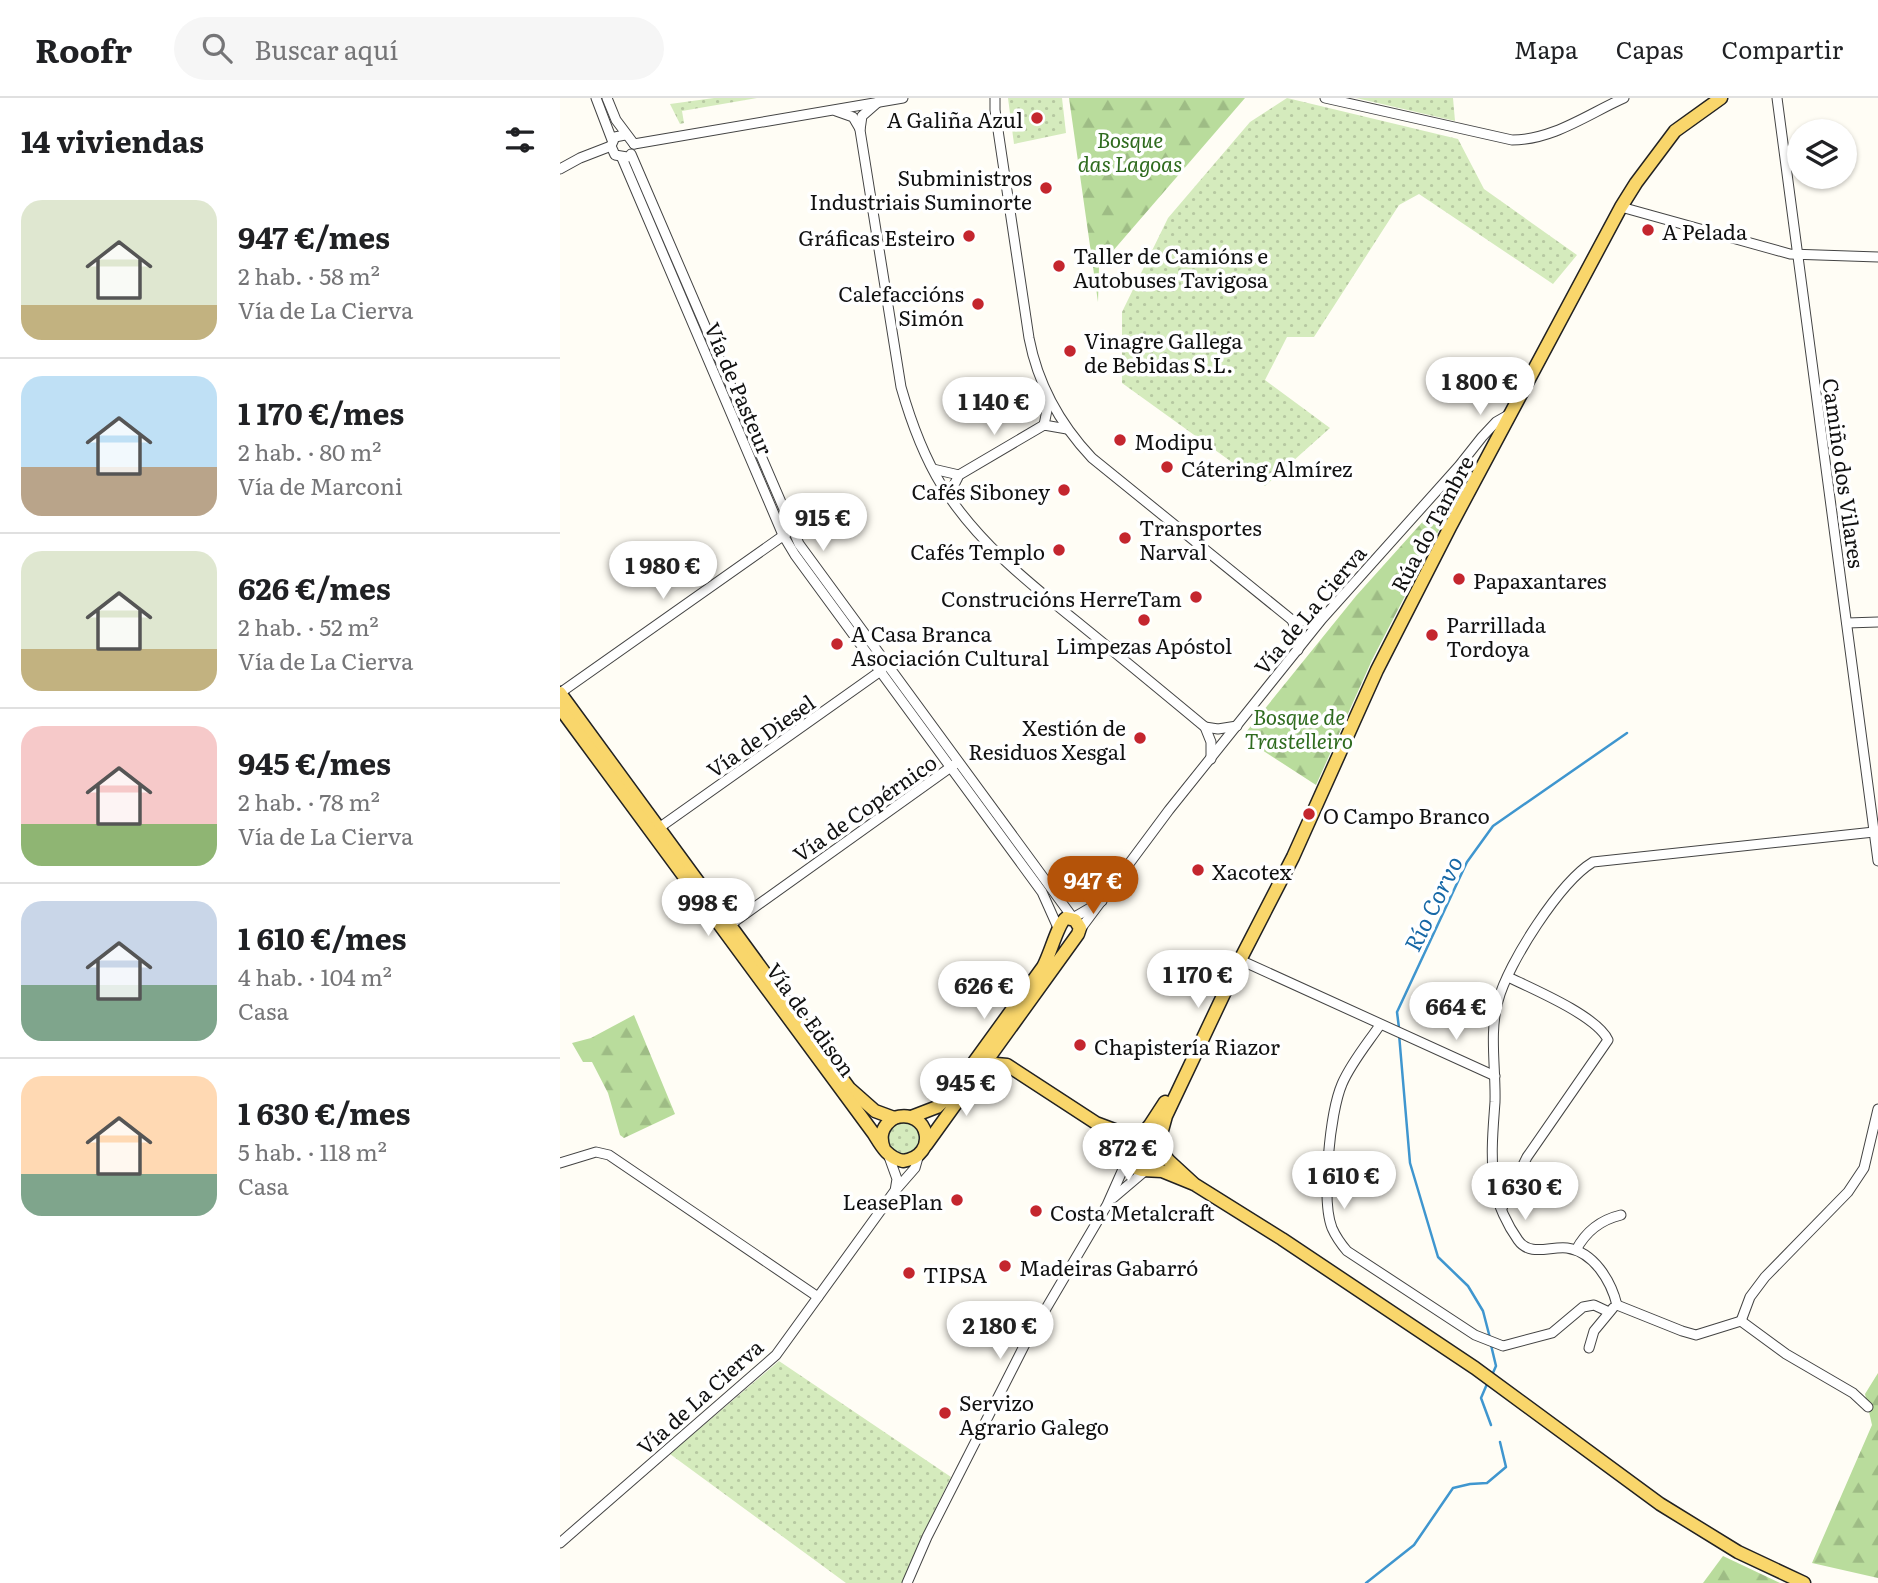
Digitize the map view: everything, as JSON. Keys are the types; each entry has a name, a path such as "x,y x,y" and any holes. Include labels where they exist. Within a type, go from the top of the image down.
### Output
{"main road":[{"name":"Rúa do Tambre","path":"1185,1073 1293,858 1377,670 1489,440 1510,414 1621,206 1648,165 1675,131 1721,98"},
{"name":"Vía de Edison","path":"560,693 886,1152"},
{"name":"Vía de Edison","path":"560,708 656,830"},
{"path":"911,1117 925,1130 925,1143 921,1152 903,1161 886,1152 881,1135 888,1122 937,1107 951,1094 1043,967 1059,924 1063,919 1073,918 1079,925 1077,933 1066,938 1059,930"},
{"name":"Vía de Edison","path":"726,927 849,1088 875,1111 894,1118"},
{"name":"Vía de La Cierva","path":"921,1152 1077,933"},
{"path":"1002,1040 1001,1049 1007,1065"},
{"path":"982,1067 1007,1065 1096,1123 1137,1169 1162,1171 1194,1184 1337,1274 1475,1368 1681,1518 1738,1552 1804,1583"},
{"path":"1127,1157 1130,1143 1150,1125 1185,1073"},
{"path":"1147,1170 1159,1159 1162,1123 1185,1073"},
{"path":"1096,1123 1138,1137 1150,1138 1194,1184"}],"street":[{"path":"596,98 615,155 832,110 855,113 878,103"},
{"path":"607,98 625,135"},
{"path":"855,113 863,105 903,98"},
{"path":"1325,98 1491,137 1523,140 1549,134 1623,98"},
{"name":"Camiño dos Vilares","path":"1777,98 1878,861"},
{"path":"993,100 1031,346 1036,369 1049,400 1092,458 1310,635"},
{"path":"855,113 863,105"},
{"path":"855,113 860,130 901,387 912,424 942,485 981,539 1013,570 1224,742"},
{"path":"560,169 612,143 618,135 631,138 629,152"},
{"name":"Vía de Pasteur","path":"629,152 788,533 806,554 1042,892 1059,930"},
{"path":"1621,206 1799,256 1878,257"},
{"path":"1046,424 1049,400"},
{"path":"942,485 1059,416"},
{"path":"1046,424 1068,429"},
{"name":"Vía de La Cierva","path":"1077,933 1319,622 1489,440"},
{"path":"933,469 956,476"},
{"path":"953,502 956,476"},
{"path":"560,693 788,533"},
{"path":"1294,622 1319,622"},
{"path":"1294,622 1298,650"},
{"path":"1847,623 1878,622"},
{"name":"Vía de Diesel","path":"656,830 884,668"},
{"path":"1209,730 1237,726"},
{"path":"1209,730 1211,759"},
{"name":"Vía de Pasteur","path":"954,764 1073,918"},
{"name":"Vía de Copérnico","path":"726,927 954,764"},
{"path":"1741,1321 1696,1335 1682,1331 1617,1305 1605,1275 1576,1250 1528,1249 1519,1242 1495,1188 1493,1167 1495,1028 1498,1001 1508,977 1559,892 1571,878 1593,862 1874,832"},
{"name":"Vía de La Cierva","path":"1073,918 1102,901"},
{"path":"1240,960 1494,1076"},
{"path":"1502,1208 1527,1157 1608,1040 1601,1030 1563,1003 1508,977"},
{"path":"1380,1025 1346,1075 1335,1104 1327,1191 1332,1227 1347,1251 1489,1341 1503,1346 1552,1333 1583,1307 1594,1305 1609,1312"},
{"path":"1741,1321 1750,1297 1765,1277 1848,1192 1864,1168 1878,1109"},
{"path":"886,1152 897,1179 894,1192"},
{"name":"Vía de La Cierva","path":"560,1543 776,1355 894,1192 915,1168 921,1152"},
{"path":"560,1163 596,1153 609,1155 818,1297"},
{"path":"907,1583 1024,1346 1107,1205 1127,1157"},
{"path":"1107,1205 1126,1185 1147,1170"},
{"path":"1576,1250 1586,1234 1602,1221 1621,1215"},
{"path":"1588,1348 1594,1331 1617,1305"},
{"path":"1741,1321 1786,1354 1853,1393 1868,1407"}],"green space":[{"path":"714,98 757,98 682,111 684,123 680,124 670,104"},
{"path":"1008,98 1062,98 1066,133 1014,144"},
{"name":"Bosque das Lagoas","path":"1069,98 1245,98 1099,267 1098,302"},
{"path":"1287,98 1458,139 1484,189 1577,255 1553,284 1419,194 1399,205 1314,337 1287,337 1265,380 1330,428 1265,486 1122,383 1122,312 1168,218 1250,122"},
{"path":"1356,98 1453,98 1455,121"},
{"name":"Bosque de Trastelleiro","path":"1479,459 1459,498 1455,499 1372,660 1316,785 1242,737 1356,596"},
{"path":"634,1015 675,1114 624,1138 620,1135 608,1093 592,1062 583,1062 572,1043 591,1038"},
{"path":"903,1122 914,1127 919,1138 914,1149 903,1154 892,1149 887,1138 892,1127"},
{"path":"779,1361 951,1477 902,1583 846,1583 670,1454"},
{"path":"1878,1373 1878,1578 1812,1563 1872,1425 1865,1394"},
{"path":"1723,1556 1780,1583 1703,1583"}],"waterway":[{"name":"Río Corvo","path":"1399,1028 1397,1012 1467,862 1493,826 1627,733"},
{"name":"Río Corvo","path":"1399,1034 1410,1163 1438,1257 1468,1286 1483,1311 1490,1338"},
{"name":"Río Corvo","path":"1491,1345 1496,1366 1492,1375"},
{"name":"Río Corvo","path":"1487,1384 1481,1398 1491,1425"},
{"name":"Río Corvo","path":"1366,1583 1414,1545 1453,1488 1487,1483 1506,1467 1500,1442"}],"place":[{"name":"A Galiña Azul","path":"1037,118"},
{"name":"Subministros Industriais Suminorte","path":"1046,188"},
{"name":"A Pelada","path":"1648,230"},
{"name":"Gráficas Esteiro","path":"969,236"},
{"name":"Taller de Camións e Autobuses Tavigosa","path":"1059,266"},
{"name":"Calefaccións Simón","path":"978,304"},
{"name":"Vinagre Gallega de Bebidas S.L.","path":"1070,351"},
{"name":"Modipu","path":"1120,440"},
{"name":"Cátering Almírez","path":"1167,467"},
{"name":"Cafés Siboney","path":"1064,490"},
{"name":"Transportes Narval","path":"1125,538"},
{"name":"Cafés Templo","path":"1059,550"},
{"name":"Papaxantares","path":"1459,579"},
{"name":"Construcións HerreTam","path":"1196,597"},
{"name":"Limpezas Apóstol","path":"1144,620"},
{"name":"Parrillada Tordoya","path":"1432,635"},
{"name":"A Casa Branca Asociación Cultural","path":"837,644"},
{"name":"Xestión de Residuos Xesgal","path":"1140,738"},
{"name":"O Campo Branco","path":"1309,814"},
{"name":"Xacotex","path":"1198,870"},
{"name":"Chapistería Riazor","path":"1080,1045"},
{"name":"LeasePlan","path":"957,1200"},
{"name":"Costa Metalcraft","path":"1036,1211"},
{"name":"Madeiras Gabarró","path":"1005,1266"},
{"name":"TIPSA","path":"909,1273"},
{"name":"Servizo Agrario Galego","path":"945,1413"}]}
